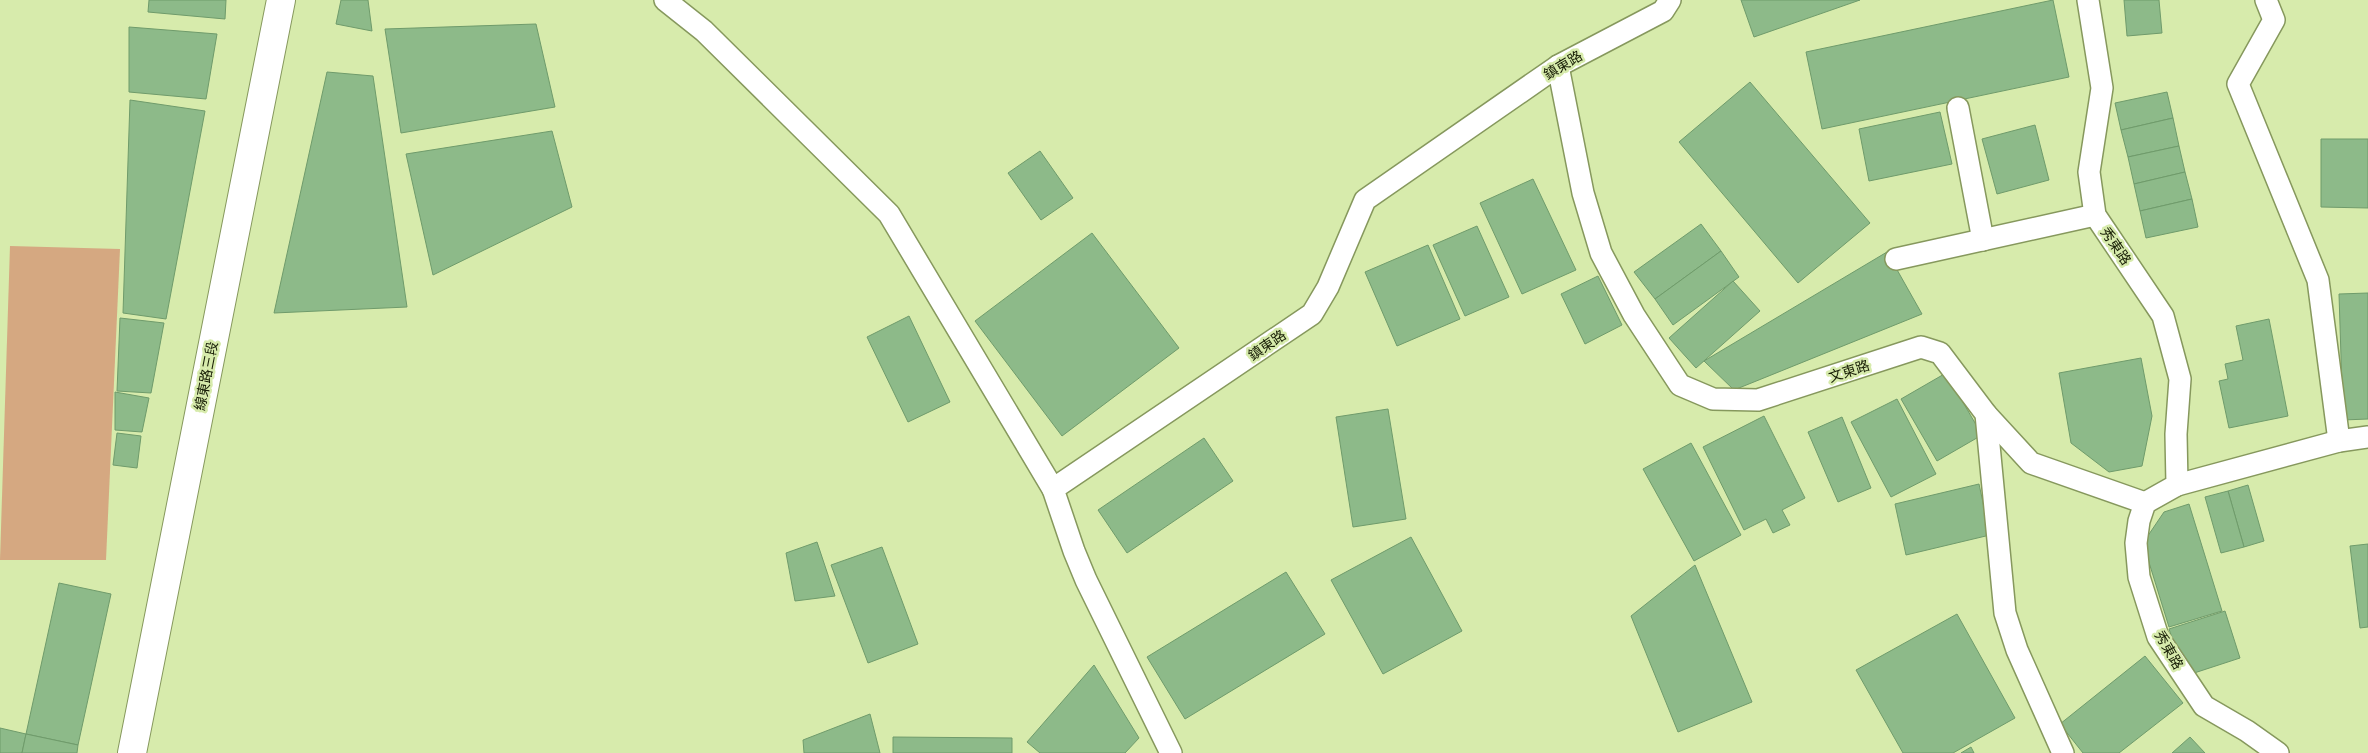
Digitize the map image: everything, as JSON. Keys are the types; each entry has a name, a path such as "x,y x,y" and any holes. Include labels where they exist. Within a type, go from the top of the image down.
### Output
{"main road":[{"name":"線東路三段","path":"132,753 281,0"}],"lane":[{"path":"665,0 704,31 890,214 1054,490 1074,552 1086,580 1171,753"},
{"name":"鎮東路","path":"1054,490 1312,314 1328,287 1366,200 1558,66 1663,11 1670,0"},
{"name":"秀東路","path":"2088,0 2102,88 2089,172 2095,215 2163,316 2180,379 2176,434 2177,484"},
{"path":"2266,0 2274,20 2238,84 2318,280 2340,441"},
{"name":"文東路","path":"1558,66 1583,193 1601,253 1634,315 1680,385 1713,399 1758,400 1921,347 1940,353 1986,414"},
{"path":"1958,108 1983,240"},
{"path":"1896,259 2095,215"},
{"path":"1986,414 2031,463 2145,504 2177,484 2340,441 2368,438"},
{"path":"1986,414 2005,614 2017,650 2063,753"},
{"name":"秀東路","path":"2145,504 2139,521 2136,543 2139,577 2158,637 2204,706 2247,731 2278,753"}],"shaded area":[{"path":"10,246 120,249 106,560 0,560"}],"building":[{"path":"149,0 226,0 225,19 148,12"},
{"path":"341,0 368,0 372,31 336,24"},
{"path":"1741,0 1860,0 1754,37"},
{"path":"2053,0 2069,77 1822,129 1806,52"},
{"path":"2124,0 2159,0 2162,33 2127,36"},
{"path":"536,24 555,107 401,133 385,29"},
{"path":"129,27 217,34 206,99 129,92"},
{"path":"327,72 373,76 407,307 274,313"},
{"path":"1750,82 1870,223 1798,283 1679,142"},
{"path":"2167,92 2173,118 2121,130 2115,103"},
{"path":"130,100 205,111 166,319 123,313"},
{"path":"1940,112 1952,164 1869,181 1859,129"},
{"path":"2173,118 2179,146 2128,157 2121,130"},
{"path":"2035,125 2049,180 1997,194 1982,139"},
{"path":"552,131 572,207 433,275 406,154"},
{"path":"2321,139 2368,139 2368,208 2321,207"},
{"path":"2179,146 2185,172 2134,184 2128,157"},
{"path":"1040,151 1073,198 1041,220 1008,173"},
{"path":"2185,172 2192,199 2140,211 2134,184"},
{"path":"1533,179 1576,270 1522,294 1480,203"},
{"path":"2192,199 2198,227 2146,238 2140,211"},
{"path":"1701,224 1721,251 1655,299 1634,272"},
{"path":"1477,226 1509,297 1465,316 1433,245"},
{"path":"1092,233 1179,348 1062,436 975,321"},
{"path":"1428,245 1460,319 1397,346 1365,272"},
{"path":"1721,251 1739,277 1673,325 1655,299"},
{"path":"1887,252 1922,314 1734,390 1704,361"},
{"path":"1598,276 1622,325 1585,344 1561,294"},
{"path":"1733,281 1760,311 1696,368 1669,338"},
{"path":"2368,293 2368,419 2343,420 2339,294"},
{"path":"909,316 950,402 908,422 867,337"},
{"path":"120,318 164,323 151,393 117,391"},
{"path":"2269,319 2288,416 2229,428 2219,381 2228,379 2225,364 2243,360 2236,326"},
{"path":"2141,358 2152,416 2142,466 2109,472 2071,443 2059,373"},
{"path":"1946,373 1982,435 1937,461 1901,399"},
{"path":"115,392 149,398 142,432 115,430"},
{"path":"1897,399 1936,474 1891,497 1851,422"},
{"path":"1388,409 1406,519 1353,527 1336,417"},
{"path":"1764,416 1805,498 1782,510 1790,525 1773,533 1766,519 1744,530 1703,447"},
{"path":"1842,417 1871,488 1838,502 1808,432"},
{"path":"117,433 141,436 137,468 113,465"},
{"path":"1204,438 1233,481 1127,553 1098,510"},
{"path":"1691,443 1741,535 1694,561 1643,469"},
{"path":"1979,484 1990,535 1906,555 1895,504"},
{"path":"2248,485 2264,541 2244,547 2228,491"},
{"path":"2228,491 2244,547 2221,553 2205,497"},
{"path":"2189,504 2222,611 2169,627 2143,543 2164,512"},
{"path":"1411,537 1462,631 1383,674 1331,580"},
{"path":"817,542 835,596 795,601 786,553"},
{"path":"2368,544 2368,627 2360,628 2350,546"},
{"path":"882,547 918,644 868,663 831,565"},
{"path":"1695,565 1752,702 1678,732 1631,616"},
{"path":"1286,572 1325,634 1185,719 1147,657"},
{"path":"59,583 111,594 78,745 26,734"},
{"path":"2225,611 2240,658 2185,676 2169,629"},
{"path":"1957,614 2015,718 1953,753 1903,753 1856,670"},
{"path":"2145,656 2183,703 2119,753 2083,753 2060,724"},
{"path":"1094,665 1139,738 1125,753 1040,753 1027,742"},
{"path":"870,714 880,753 804,753 803,740"},
{"path":"0,728 26,734 22,753 0,753"},
{"path":"26,734 78,745 77,753 22,753"},
{"path":"893,737 1012,738 1012,753 893,753"},
{"path":"2190,737 2205,753 2172,753"},
{"path":"1971,747 1974,753 1961,753"}]}
